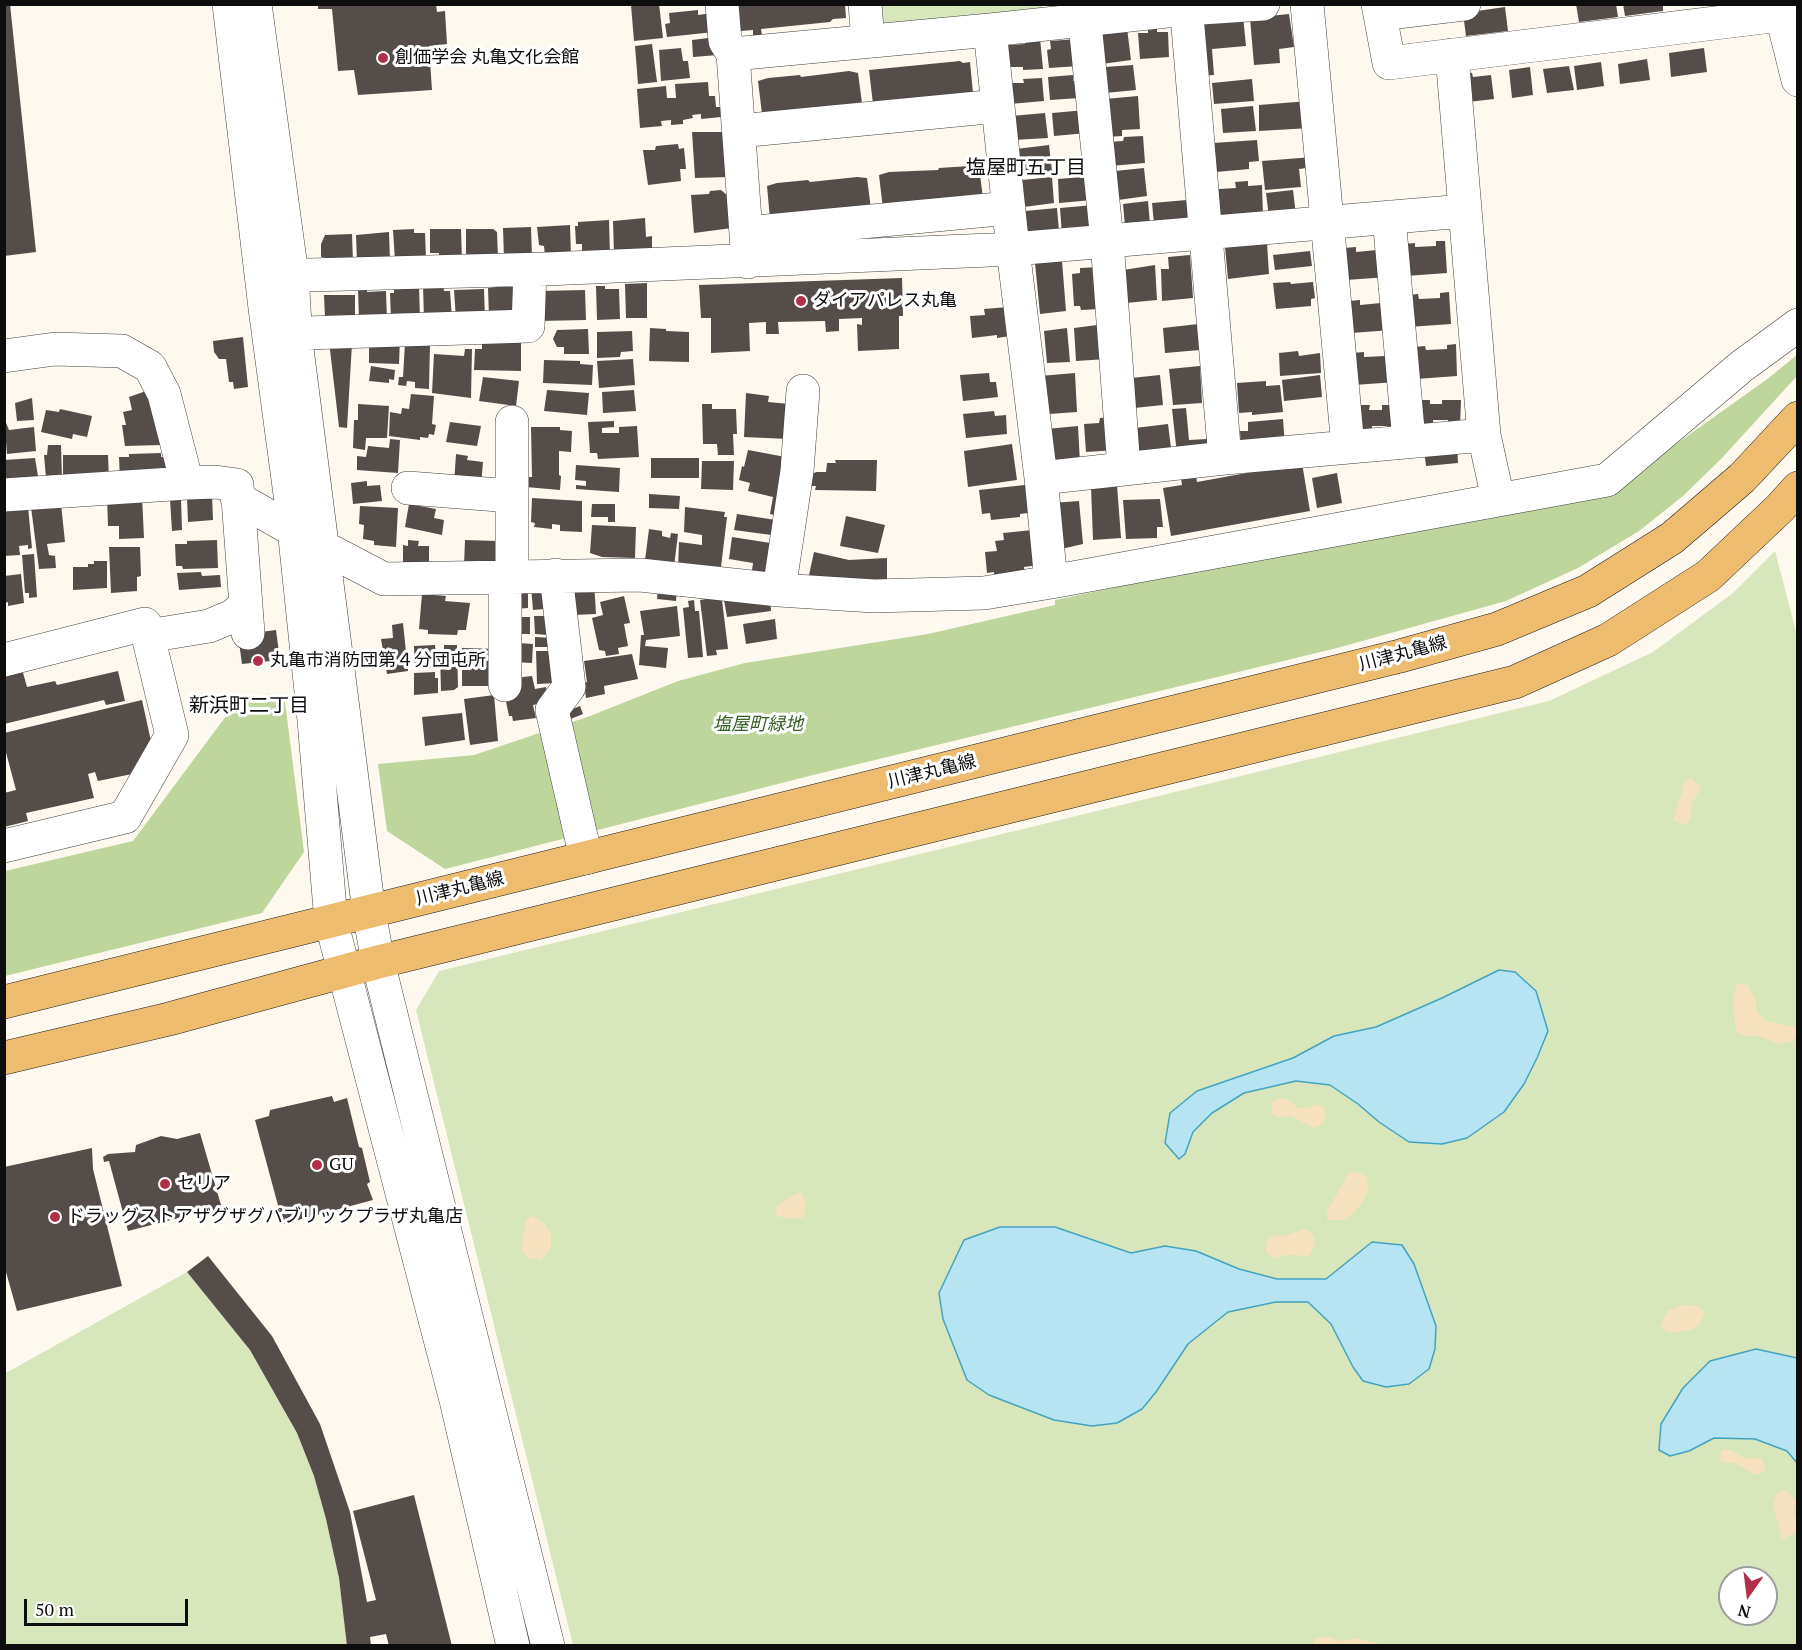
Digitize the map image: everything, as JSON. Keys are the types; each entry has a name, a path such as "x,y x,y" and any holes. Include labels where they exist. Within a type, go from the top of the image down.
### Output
{"main road":[{"name":"川津丸亀線","path":"4,1002 1400,656 1497,629 1588,591 1672,538 1742,478 1797,418"},
{"path":"4,1058 169,1019 378,962 1515,682 1608,640 1708,576 1780,508 1797,488"}],"street":[{"path":"229,4 252,185 277,276"},
{"path":"255,4 282,334 294,531 314,720 331,921 456,1400 513,1646"},
{"path":"722,4 725,41 733,54 747,247"},
{"path":"865,4 868,41"},
{"path":"733,54 990,30 1084,12 1263,4"},
{"path":"1307,4 1348,447"},
{"path":"1464,4 1379,10 1389,63 1738,13 1780,10 1797,80"},
{"path":"1186,7 1225,458"},
{"path":"1084,12 1107,241 1124,468"},
{"path":"990,30 1051,582"},
{"path":"1452,55 1484,435 1498,499"},
{"path":"739,130 998,106"},
{"path":"277,276 530,270 747,247 1009,208"},
{"path":"747,247 1013,249 1464,211"},
{"path":"1389,217 1409,441"},
{"path":"282,334 528,326 530,270"},
{"path":"237,498 384,579 640,575 779,590 874,596 984,593 1608,480 1742,366 1797,325"},
{"path":"282,334 323,547 343,718 369,912 378,962 548,1646"},
{"path":"4,356 55,349 122,351 150,367 164,394 187,483"},
{"path":"779,590 797,471 803,391"},
{"path":"505,685 512,496 512,422"},
{"path":"1041,478 1225,458 1484,435"},
{"path":"4,495 187,483 237,484 247,619 233,616 209,626 148,636"},
{"path":"408,488 512,496"},
{"path":"556,575 568,687 552,710 586,858"},
{"path":"4,660 145,624 172,735 126,817 4,846"}],"green space":[{"path":"1042,4 1042,12 884,27 877,5"},
{"name":"塩屋町緑地","path":"1797,355 1797,376 1722,458 1683,496 1639,531 1578,568 1506,601 1337,648 813,775 445,869 387,831 378,764 474,755 590,716 678,681 745,663 928,634 1055,605 1055,600 1346,539 1634,474 1766,380"},
{"path":"1775,551 1798,639 1797,1645 573,1645 416,1010 439,971 1549,701 1653,652 1733,593"},
{"path":"284,694 304,852 262,913 5,976 5,871 133,841 241,696"},
{"path":"187,1272 250,1350 297,1433 314,1476 326,1519 339,1578 347,1645 5,1645 4,1374"}],"sand":[{"path":"1691,778 1701,787 1692,804 1691,817 1686,825 1673,820 1685,782"},
{"path":"1737,984 1748,985 1756,1000 1757,1011 1766,1021 1794,1027 1797,1034 1793,1041 1780,1044 1759,1036 1746,1036 1736,1032 1733,998"},
{"path":"1280,1098 1290,1100 1298,1108 1307,1108 1317,1104 1324,1107 1326,1115 1323,1124 1314,1128 1291,1116 1279,1117 1272,1113 1271,1102"},
{"path":"1357,1172 1367,1177 1369,1189 1363,1201 1354,1213 1343,1220 1327,1220 1327,1211 1347,1173"},
{"path":"801,1192 806,1202 804,1217 795,1219 776,1216 777,1207 789,1197"},
{"path":"532,1216 545,1224 551,1235 551,1248 541,1260 528,1258 521,1250 526,1220"},
{"path":"1305,1229 1314,1237 1315,1246 1309,1256 1287,1255 1277,1258 1266,1252 1266,1242 1274,1235 1283,1236"},
{"path":"1682,1305 1699,1306 1705,1313 1700,1324 1691,1330 1677,1332 1669,1332 1660,1327 1667,1311"},
{"path":"1722,1450 1731,1450 1751,1459 1761,1457 1765,1472 1756,1475 1734,1463 1723,1463 1719,1459"},
{"path":"1786,1490 1795,1501 1793,1512 1797,1531 1782,1540 1773,1504 1776,1494"},
{"path":"1329,1636 1339,1641 1357,1638 1383,1645 1312,1645 1315,1638"}],"water":[{"path":"1499,970 1515,972 1536,991 1548,1031 1524,1084 1504,1112 1467,1138 1442,1144 1409,1142 1330,1085 1296,1081 1244,1093 1212,1113 1193,1132 1185,1154 1179,1159 1165,1143 1170,1113 1197,1091 1293,1058 1334,1036 1376,1027"},
{"path":"1000,1227 1055,1227 1131,1253 1165,1246 1196,1251 1239,1269 1277,1279 1326,1279 1372,1242 1402,1245 1414,1264 1436,1326 1435,1349 1429,1369 1409,1384 1386,1387 1363,1381 1353,1367 1331,1324 1308,1302 1276,1302 1228,1312 1188,1344 1142,1409 1117,1423 1092,1426 1054,1420 989,1395 967,1380 943,1319 939,1293 964,1240"},
{"path":"1756,1349 1797,1358 1797,1463 1787,1451 1755,1439 1714,1438 1689,1451 1670,1456 1659,1450 1661,1424 1683,1388 1710,1361"}],"building":[{"path":"4,4 10,4 36,252 4,256"},
{"name":"創価学会 丸亀文化会館","path":"318,4 436,4 437,12 445,11 447,44 429,46 432,90 358,95 354,70 338,71 332,9 318,9"},
{"path":"659,4 663,38 634,41 631,5"},
{"path":"730,4 845,4 846,18 833,19 830,22 761,29 762,35 753,35 753,30 732,29"},
{"path":"1576,4 1616,4 1618,17 1579,22"},
{"path":"1623,4 1663,4 1663,11 1625,16"},
{"path":"1505,7 1508,31 1466,36 1463,13"},
{"path":"698,10 698,15 712,13 714,32 667,37 665,24 670,23 669,13"},
{"path":"1289,14 1294,47 1279,49 1280,63 1254,65 1250,18"},
{"path":"1243,16 1246,46 1212,49 1214,75 1197,76 1199,23"},
{"path":"1127,28 1131,60 1102,64 1099,33"},
{"path":"1148,29 1168,32 1169,57 1140,59 1138,33 1148,33"},
{"path":"717,37 718,55 693,57 692,40"},
{"path":"1040,38 1043,69 1023,70 1023,67 1010,67 1008,45 1025,44 1025,40"},
{"path":"1077,39 1079,66 1049,68 1047,50 1051,49 1050,41"},
{"path":"652,44 657,82 638,84 635,46"},
{"path":"681,48 683,61 688,61 690,78 661,81 659,50"},
{"path":"1704,48 1707,72 1671,77 1669,53"},
{"path":"1647,59 1650,80 1620,84 1618,64"},
{"path":"970,62 973,93 873,104 869,70"},
{"path":"1601,62 1604,86 1577,90 1574,66"},
{"path":"1133,65 1136,90 1105,93 1105,67"},
{"path":"1569,66 1574,90 1547,93 1543,69"},
{"path":"1530,67 1533,95 1512,98 1509,70"},
{"path":"849,71 858,73 862,103 762,114 758,81 768,78 800,75 801,77"},
{"path":"1472,73 1473,77 1491,75 1494,99 1459,103 1460,74"},
{"path":"1073,75 1073,81 1078,80 1079,98 1050,100 1048,77"},
{"path":"1042,78 1044,101 1010,104 1008,83 1024,83 1023,79"},
{"path":"1252,79 1254,101 1214,104 1212,83"},
{"path":"708,82 709,96 715,96 716,107 720,107 721,117 701,119 701,114 692,115 693,118 683,120 683,124 671,125 671,120 661,121 662,126 640,128 637,89 666,86 667,98 676,98 675,84"},
{"path":"1138,96 1140,129 1122,130 1122,136 1108,137 1105,99"},
{"path":"1308,101 1310,128 1259,131 1259,105"},
{"path":"1253,106 1256,131 1223,133 1221,109"},
{"path":"1086,110 1087,133 1054,136 1052,113"},
{"path":"1045,113 1048,138 1013,140 1011,116"},
{"path":"692,132 726,132 729,177 695,178"},
{"path":"1143,136 1145,163 1110,166 1108,142 1123,141 1124,137"},
{"path":"1257,140 1259,161 1249,162 1249,169 1216,172 1213,143"},
{"path":"678,144 679,149 684,148 686,169 680,169 681,181 648,185 643,150 655,150 656,146"},
{"path":"1049,145 1052,171 1020,175 1016,149"},
{"path":"1313,157 1314,167 1299,169 1301,187 1265,190 1262,161"},
{"path":"979,167 983,198 883,209 879,175 889,172"},
{"path":"1144,168 1147,196 1118,200 1115,171"},
{"path":"1092,176 1093,200 1059,203 1058,179"},
{"path":"1052,177 1054,203 1024,207 1022,180"},
{"path":"867,178 871,209 770,219 767,186 777,183"},
{"path":"1248,181 1248,186 1262,185 1263,216 1218,221 1219,189 1236,188 1235,182"},
{"path":"721,190 730,195 732,228 694,233 691,195 709,194 710,191"},
{"path":"1293,190 1296,215 1269,217 1266,193"},
{"path":"1187,200 1187,217 1179,226 1154,224 1152,203"},
{"path":"1148,201 1150,224 1125,226 1123,204"},
{"path":"1094,205 1096,224 1062,235 1060,208"},
{"path":"1057,208 1059,231 1028,240 1025,211"},
{"path":"645,218 646,237 652,236 652,253 614,255 613,221"},
{"path":"609,220 610,255 582,255 582,244 576,244 575,226 578,226 578,222"},
{"path":"570,225 571,256 545,257 544,246 539,245 537,227"},
{"path":"531,227 532,258 504,258 503,228"},
{"path":"414,229 414,233 425,233 426,258 395,261 393,230"},
{"path":"430,229 461,229 462,261 439,257 439,253 430,253"},
{"path":"466,229 493,229 497,232 498,257 466,258"},
{"path":"389,232 390,261 357,262 356,235"},
{"path":"352,234 353,262 327,262 326,258 321,257 321,244 325,235"},
{"path":"1436,241 1445,241 1447,273 1406,276 1403,244 1415,243 1415,247 1436,246"},
{"path":"1267,243 1269,274 1228,279 1225,247"},
{"path":"1356,247 1356,252 1377,250 1388,277 1346,280 1344,248"},
{"path":"1310,251 1312,266 1275,270 1273,255"},
{"path":"1190,255 1193,298 1162,301 1161,269 1169,269 1168,257"},
{"path":"1062,261 1066,311 1040,314 1035,263"},
{"path":"1155,265 1157,300 1126,303 1123,270"},
{"path":"1100,267 1099,309 1081,310 1080,306 1074,306 1072,274 1080,273 1080,268"},
{"name":"ダイアパレス丸亀","path":"902,278 903,316 899,316 899,349 858,351 857,324 862,325 862,318 839,319 839,331 826,332 825,321 778,322 779,334 766,334 766,322 749,323 750,351 711,353 711,318 701,318 699,285"},
{"path":"1290,282 1291,284 1313,282 1315,298 1311,299 1311,306 1276,309 1273,283"},
{"path":"496,283 518,285 520,312 489,318 488,288 496,287"},
{"path":"647,283 647,318 626,318 625,284"},
{"path":"443,284 444,291 450,291 452,319 424,320 423,285"},
{"path":"419,286 420,319 391,320 390,293 394,293 394,287"},
{"path":"596,286 605,286 605,289 619,289 620,319 597,320"},
{"path":"358,289 367,289 367,292 386,291 387,320 359,321"},
{"path":"484,289 485,319 456,320 454,290"},
{"path":"585,290 586,320 538,321 538,291"},
{"path":"1449,292 1451,324 1409,327 1407,295 1418,294 1419,299 1440,298 1440,293"},
{"path":"324,295 355,295 355,318 325,318"},
{"path":"1360,300 1360,305 1381,303 1392,330 1351,333 1348,301"},
{"path":"1008,307 1010,336 972,338 970,316 985,315 984,309"},
{"path":"1105,324 1107,359 1076,361 1074,328"},
{"path":"1198,324 1200,350 1165,353 1163,328"},
{"path":"650,328 689,332 689,362 649,361"},
{"path":"1067,328 1070,362 1047,363 1044,331"},
{"path":"588,329 589,354 564,354 564,347 557,347 553,339 557,330"},
{"path":"632,331 633,351 621,352 620,357 597,358 597,332"},
{"path":"243,337 248,387 234,389 233,382 229,382 226,359 219,359 214,352 213,341"},
{"path":"400,338 399,364 369,363 369,341"},
{"path":"482,339 521,340 521,371 474,370 475,349 482,349"},
{"path":"329,341 352,344 347,428 339,427"},
{"path":"405,343 430,344 429,389 415,388 415,382 407,381 406,386 398,385 399,377 403,377"},
{"path":"1456,344 1457,376 1416,379 1414,347 1425,346 1426,350 1447,349 1447,345"},
{"path":"465,349 472,349 471,398 432,393 434,354 464,356"},
{"path":"1298,351 1299,356 1320,353 1321,373 1280,376 1279,353"},
{"path":"1364,352 1364,357 1385,356 1396,382 1354,385 1352,353"},
{"path":"633,359 635,385 599,388 597,361"},
{"path":"544,360 580,361 580,364 593,365 592,385 543,383"},
{"path":"371,366 395,370 394,380 389,379 389,383 369,381"},
{"path":"1200,366 1202,403 1173,405 1169,369"},
{"path":"989,373 990,382 996,382 998,397 963,401 960,375"},
{"path":"1075,373 1077,412 1049,414 1040,376"},
{"path":"1160,375 1163,405 1134,408 1131,378"},
{"path":"1320,375 1322,397 1284,401 1282,380"},
{"path":"483,377 519,381 516,406 479,401"},
{"path":"1266,381 1266,386 1280,385 1283,412 1252,415 1252,412 1239,413 1237,383"},
{"path":"547,390 589,393 587,415 544,411"},
{"path":"634,390 636,411 603,413 602,392"},
{"path":"146,391 161,445 125,446 122,425 126,425 123,412 132,410 129,397"},
{"path":"746,393 769,396 768,402 790,404 788,439 744,437"},
{"path":"411,394 434,396 432,424 436,425 434,435 429,434 428,438 420,437 420,440 389,436 390,412 401,414 402,408 409,409"},
{"path":"32,398 34,420 17,421 15,403"},
{"path":"1418,400 1430,400 1430,404 1442,404 1442,400 1461,400 1460,428 1448,428 1448,420 1433,420 1433,429 1418,429"},
{"path":"358,404 389,406 387,438 366,438 365,450 353,448 354,420 358,420"},
{"path":"702,404 712,404 712,409 736,409 737,434 733,434 734,455 718,455 717,444 703,444"},
{"path":"1357,405 1370,405 1369,410 1382,410 1382,405 1400,405 1400,433 1387,433 1387,426 1372,426 1372,435 1357,435"},
{"path":"1186,408 1189,440 1207,439 1208,445 1177,454 1172,409"},
{"path":"60,409 92,416 87,437 73,434 72,439 41,432 46,410 59,412"},
{"path":"994,411 995,416 1006,415 1007,434 966,438 963,414"},
{"path":"1115,417 1117,450 1086,452 1084,424 1099,423 1100,418"},
{"path":"4,418 9,430 34,427 36,451 7,454"},
{"path":"1283,419 1285,446 1241,450 1240,431 1248,431 1248,422"},
{"path":"614,421 614,427 602,428 602,433 619,433 619,427 637,426 639,457 598,459 597,453 590,453 588,422"},
{"path":"450,422 481,426 477,446 446,442"},
{"path":"1168,424 1172,456 1143,458 1143,450 1137,450 1135,428"},
{"path":"1078,426 1080,463 1057,465 1056,458 1047,459 1046,429"},
{"path":"531,427 560,427 560,430 572,431 571,452 559,451 560,490 526,487 527,477 532,477"},
{"path":"390,439 400,440 398,473 357,470 357,456 366,457 368,446 389,448"},
{"path":"1012,444 1017,480 968,487 964,451"},
{"path":"48,445 61,445 62,478 46,478 44,455 47,455"},
{"path":"1457,446 1458,463 1426,466 1424,449"},
{"path":"748,450 791,458 782,517 770,514 773,497 748,491 750,483 739,480"},
{"path":"161,453 161,457 170,457 170,479 120,480 119,457 129,457 129,454"},
{"path":"456,454 468,456 467,460 483,462 481,486 454,484"},
{"path":"63,455 108,455 109,480 63,480"},
{"path":"35,458 39,482 4,486 4,460"},
{"path":"651,458 699,458 699,478 651,478"},
{"path":"835,460 877,460 876,491 815,490 816,486 811,486 811,475 816,472 826,472 827,463 836,463"},
{"path":"702,461 734,461 733,490 701,489"},
{"path":"1302,463 1310,511 1171,536 1163,488 1182,485 1180,473 1195,471 1197,482"},
{"path":"576,465 620,468 619,492 576,489 576,485 586,486 586,481 575,480"},
{"path":"1337,473 1342,503 1317,508 1312,478"},
{"path":"367,481 367,486 380,485 382,501 353,504 351,483"},
{"path":"1025,485 1028,513 1020,514 1020,517 991,520 990,513 982,514 979,490"},
{"path":"1117,485 1121,538 1093,540 1091,487"},
{"path":"212,494 213,520 188,522 187,497"},
{"path":"649,494 680,496 679,509 649,508"},
{"path":"107,496 142,496 144,538 119,539 119,526 108,526"},
{"path":"532,498 582,501 582,532 560,531 560,525 552,524 552,529 534,527 535,523 531,522"},
{"path":"170,499 181,499 182,530 172,531"},
{"path":"1160,499 1163,527 1157,527 1157,538 1126,539 1123,500"},
{"path":"1079,501 1083,544 1057,550 1052,503"},
{"path":"61,504 65,542 47,544 49,555 55,556 56,568 39,569 31,507"},
{"path":"409,504 436,509 434,518 444,520 442,535 405,527"},
{"path":"592,504 615,504 615,522 608,522 608,517 591,517"},
{"path":"360,506 398,508 396,547 374,545 374,541 363,539 364,525 359,524"},
{"path":"28,507 32,548 28,549 28,545 19,546 20,555 4,556 4,509"},
{"path":"685,507 725,512 724,517 727,517 721,567 714,566 713,573 678,569 679,542 702,545 702,535 684,532"},
{"path":"737,514 782,521 779,536 734,530"},
{"path":"846,516 885,525 878,553 840,546"},
{"path":"592,525 636,527 635,558 602,557 590,553"},
{"path":"649,529 662,531 662,536 670,538 671,533 678,534 673,575 644,568"},
{"path":"1033,530 1039,565 1024,567 1025,573 994,576 994,572 987,573 985,552 997,551 995,541 1004,540 1003,533"},
{"path":"732,537 777,544 773,580 751,578 753,563 729,559"},
{"path":"217,540 218,568 183,569 182,566 176,566 175,544 187,544 187,541"},
{"path":"408,540 419,541 418,546 429,546 429,566 403,565 403,545 408,546"},
{"path":"465,540 498,541 498,568 464,565"},
{"path":"109,547 140,547 141,576 137,577 137,591 111,593"},
{"path":"814,552 849,560 887,558 887,584 838,582 809,575"},
{"path":"34,554 37,597 29,598 29,593 25,593 22,555"},
{"path":"94,561 107,561 107,588 73,590 73,567 88,567 88,564 94,564"},
{"path":"201,572 202,576 220,575 221,587 179,590 177,573"},
{"path":"21,574 24,603 8,606 8,602 4,603 4,576"},
{"path":"594,582 596,614 573,615 571,588"},
{"path":"531,586 545,590 545,609 533,610"},
{"path":"658,587 677,589 676,601 657,599"},
{"path":"513,590 528,590 528,608 513,609"},
{"path":"721,592 728,649 716,650 717,655 707,656 700,600 706,599 705,594"},
{"path":"422,594 446,596 445,601 470,603 466,630 458,630 457,635 428,634 428,630 419,629"},
{"path":"723,594 770,597 771,611 727,617"},
{"path":"624,596 630,623 624,624 628,646 618,648 619,654 606,656 605,651 599,650 592,618 603,615 600,602"},
{"path":"694,600 695,611 699,611 703,657 688,658 683,608 689,607 688,601"},
{"path":"677,606 680,636 646,640 645,646 668,648 666,668 639,665 641,635 644,635 640,611"},
{"path":"534,616 552,616 548,635 535,634"},
{"path":"515,617 530,617 530,634 516,634"},
{"path":"775,619 777,639 746,644 743,624"},
{"path":"403,623 408,671 387,674 381,639 393,638 392,625"},
{"path":"276,630 280,660 242,664 238,635"},
{"path":"535,637 555,638 554,647 535,647"},
{"path":"518,643 533,644 532,663 513,662"},
{"path":"435,645 437,668 415,669 414,646"},
{"path":"444,645 457,645 458,687 454,690 441,691 440,654 444,654"},
{"path":"462,648 500,649 499,686 462,686"},
{"path":"536,651 555,651 557,683 537,684"},
{"path":"632,654 638,679 604,686 605,694 586,698 584,683 587,682 584,661"},
{"path":"4,668 22,669 27,687 55,681 57,685 118,671 125,701 106,705 104,700 4,724"},
{"path":"435,672 435,678 438,678 438,693 414,695 414,673"},
{"path":"532,676 535,689 546,687 548,702 533,705 536,718 513,721 512,716 509,716 504,692 514,678"},
{"path":"494,695 498,741 470,745 464,699"},
{"path":"142,700 154,755 147,771 98,781 95,772 88,774 94,798 26,813 28,821 4,827 4,793 16,790 4,745 4,733"},
{"path":"580,706 583,714 568,720 565,712"},
{"path":"462,713 465,740 425,746 422,717"},
{"name":"GU","path":"332,1096 334,1102 347,1098 359,1147 362,1148 370,1182 367,1184 373,1200 283,1224 255,1120 269,1116 270,1110"},
{"name":"セリア","path":"200,1133 221,1205 217,1208 219,1213 212,1214 210,1210 128,1231 109,1161 104,1162 103,1157 108,1154 135,1152 136,1145 161,1136 177,1139"},
{"name":"ドラッグストアザグザグパブリックプラザ丸亀店","path":"92,1148 93,1169 122,1286 17,1311 4,1265 4,1167"},
{"path":"208,1256 272,1336 320,1424 350,1512 367,1602 376,1600 353,1511 414,1495 452,1646 389,1646 386,1634 370,1637 371,1646 347,1646 339,1578 314,1476 297,1433 250,1350 187,1272"}],"place":[{"name":"創価学会 丸亀文化会館","path":"383,58"},
{"name":"ダイアパレス丸亀","path":"801,301"},
{"name":"丸亀市消防団第４分団屯所","path":"258,661"},
{"name":"GU","path":"317,1165"},
{"name":"セリア","path":"165,1184"},
{"name":"ドラッグストアザグザグパブリックプラザ丸亀店","path":"55,1217"}],"district":[{"name":"塩屋町五丁目","path":"1026,168"},
{"name":"新浜町二丁目","path":"249,706"}]}
